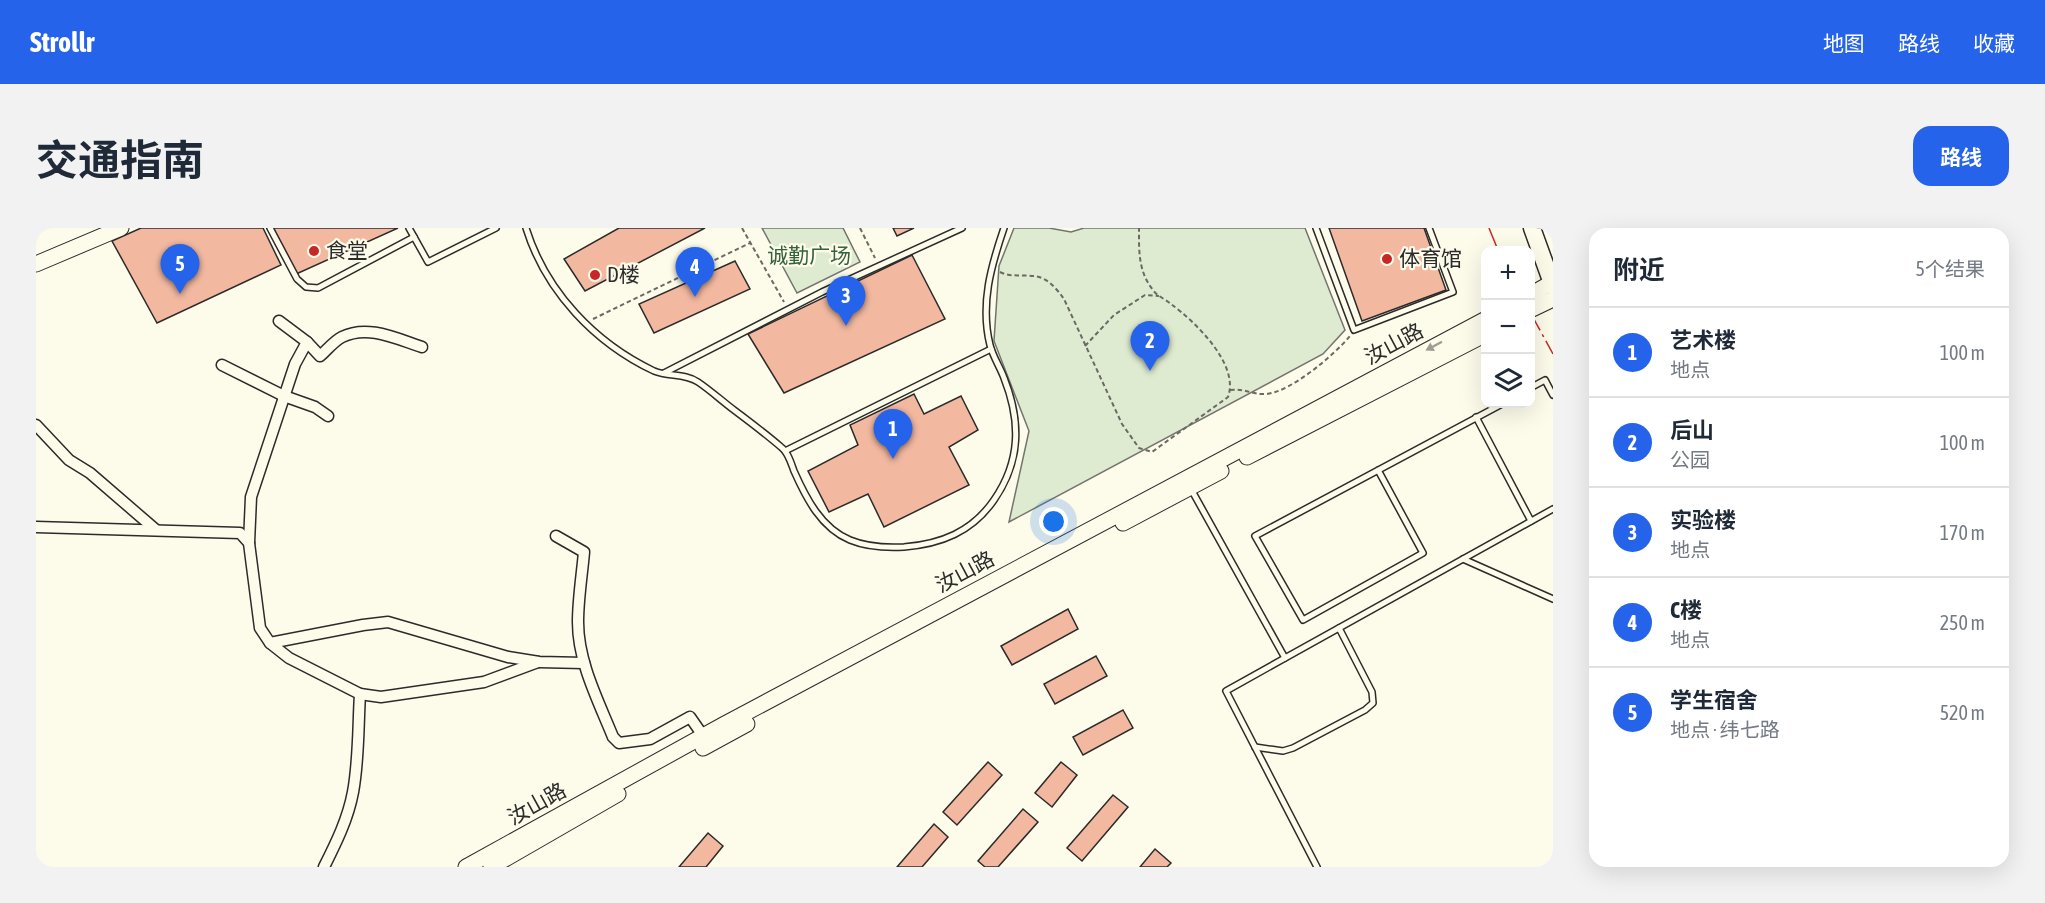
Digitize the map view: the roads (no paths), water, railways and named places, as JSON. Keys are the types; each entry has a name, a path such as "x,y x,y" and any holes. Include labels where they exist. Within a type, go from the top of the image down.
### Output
{"main road":[{"path":"1532,228 1553,287"}],"street":[{"path":"36,264 121,228"},
{"path":"1535,292 1553,287"},
{"path":"1535,305 1553,287"},
{"path":"279,321 307,342 320,356 341,337 360,331 376,333 422,347"},
{"name":"汝山路","path":"466,867 706,740 1481,321"},
{"name":"汝山路","path":"490,867 706,740 1481,335"},
{"path":"307,342 295,364 251,497 249,543 260,628 270,643 289,657 360,694 381,697 484,682 539,662"},
{"path":"222,365 284,396 315,407 328,416"},
{"path":"36,425 69,460 90,472 156,531"},
{"path":"36,527 240,533 249,543"},
{"path":"556,536 585,552 578,622 584,663 614,737 619,743 650,739 690,717 706,740"},
{"path":"270,643 388,622 508,657 539,662 584,663"},
{"path":"324,867 336,843 353,793 360,694"}],"lane":[{"path":"270,228 297,279 306,287 318,288 414,237"},
{"path":"409,228 428,262 496,228"},
{"path":"526,228 548,276 584,323 632,360 662,374 678,374 697,381 785,451 820,518 839,535 864,545 894,548 928,545 955,536 971,524 993,500 1004,483 1013,455 1017,429 1015,412 1005,381 991,349 986,303 991,267 1004,228"},
{"path":"662,374 788,310 962,228"},
{"path":"1316,228 1354,330 1454,292 1429,228"},
{"path":"785,451 991,349"},
{"path":"1535,385 1545,380 1553,395"},
{"path":"1378,470 1424,553 1303,620 1255,536 1476,417 1494,408"},
{"path":"1476,417 1532,521"},
{"path":"1190,488 1285,658"},
{"path":"1317,867 1226,691 1553,509"},
{"path":"1463,559 1553,599"},
{"path":"1255,747 1283,751 1293,748 1365,710 1373,703 1372,692 1340,628"}],"place":[{"name":"食堂","path":"314,251"},
{"name":"体育馆","path":"1387,259"},
{"name":"D楼","path":"595,275"},
{"name":"学生宿舍","path":"180,294"},
{"name":"C楼","path":"695,297"},
{"name":"实验楼","path":"846,326"},
{"name":"后山","path":"1150,371"},
{"name":"艺术楼","path":"893,459"}],"park label":[{"name":"诚勤广场","path":"809,256"}]}
